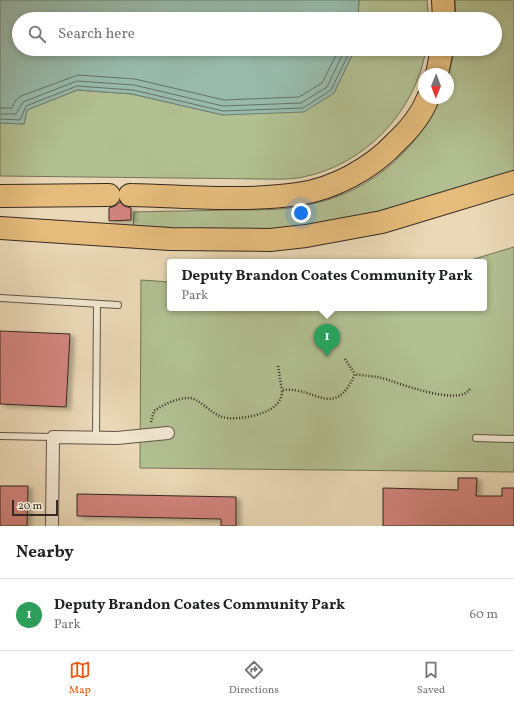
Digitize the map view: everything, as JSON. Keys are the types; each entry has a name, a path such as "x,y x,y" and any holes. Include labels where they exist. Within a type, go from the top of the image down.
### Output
{"highway":[{"path":"443,0 444,12"},
{"path":"438,68 441,56"},
{"path":"130,195 258,198 300,194 336,183 365,168 387,152 412,126 425,104"},
{"path":"0,228 170,239 270,240 313,235 382,222 514,182"},
{"path":"0,196 109,195"}],"street":[{"path":"52,526 53,437 96,438 168,433"}],"lane":[{"path":"0,298 118,305"},
{"path":"96,438 97,304"},
{"path":"0,436 53,437"},
{"path":"476,438 514,439"}],"path":[{"path":"345,359 355,374 381,378 431,394 462,395 468,393 470,389"},
{"path":"152,435 151,419 154,411 166,404 187,397 194,399 212,412 222,417 237,418 261,414 274,407 280,400 282,390 278,366"},
{"path":"282,390 290,389 322,399 332,399 342,395 348,389 355,374"}],"green space":[{"path":"359,0 427,0 428,12 358,12"},
{"path":"455,0 514,0 514,177 470,190 305,230 133,229 134,212 280,209 332,199 355,189 376,176 395,161 412,143 427,122 437,104 454,104 454,68 450,68 453,56 502,56 502,12 456,12"},
{"path":"352,56 424,56 421,68 418,68 418,77 411,93 399,114 384,132 367,148 347,161 326,171 292,179 0,176 0,123 24,124 27,110 77,90 132,94 223,115 334,93"},
{"path":"514,247 514,472 140,468 141,280 167,282 167,311 487,311 487,259 474,259"}],"water":[{"path":"0,0 359,0 358,12 12,12 12,56 352,56 334,93 304,112 223,115 132,94 77,90 27,110 24,124 0,123"}],"building":[{"path":"120,202 124,206 131,208 131,220 109,221 109,208"},
{"path":"0,331 70,334 66,407 0,404"},
{"path":"458,478 477,478 476,496 502,496 502,488 514,488 514,526 383,526 383,488 458,490"},
{"path":"0,486 28,486 27,526 0,526"},
{"path":"77,494 236,497 236,526 221,526 221,519 77,516"}],"place":[{"name":"Deputy Brandon Coates Community Park","path":"327,357"}]}
